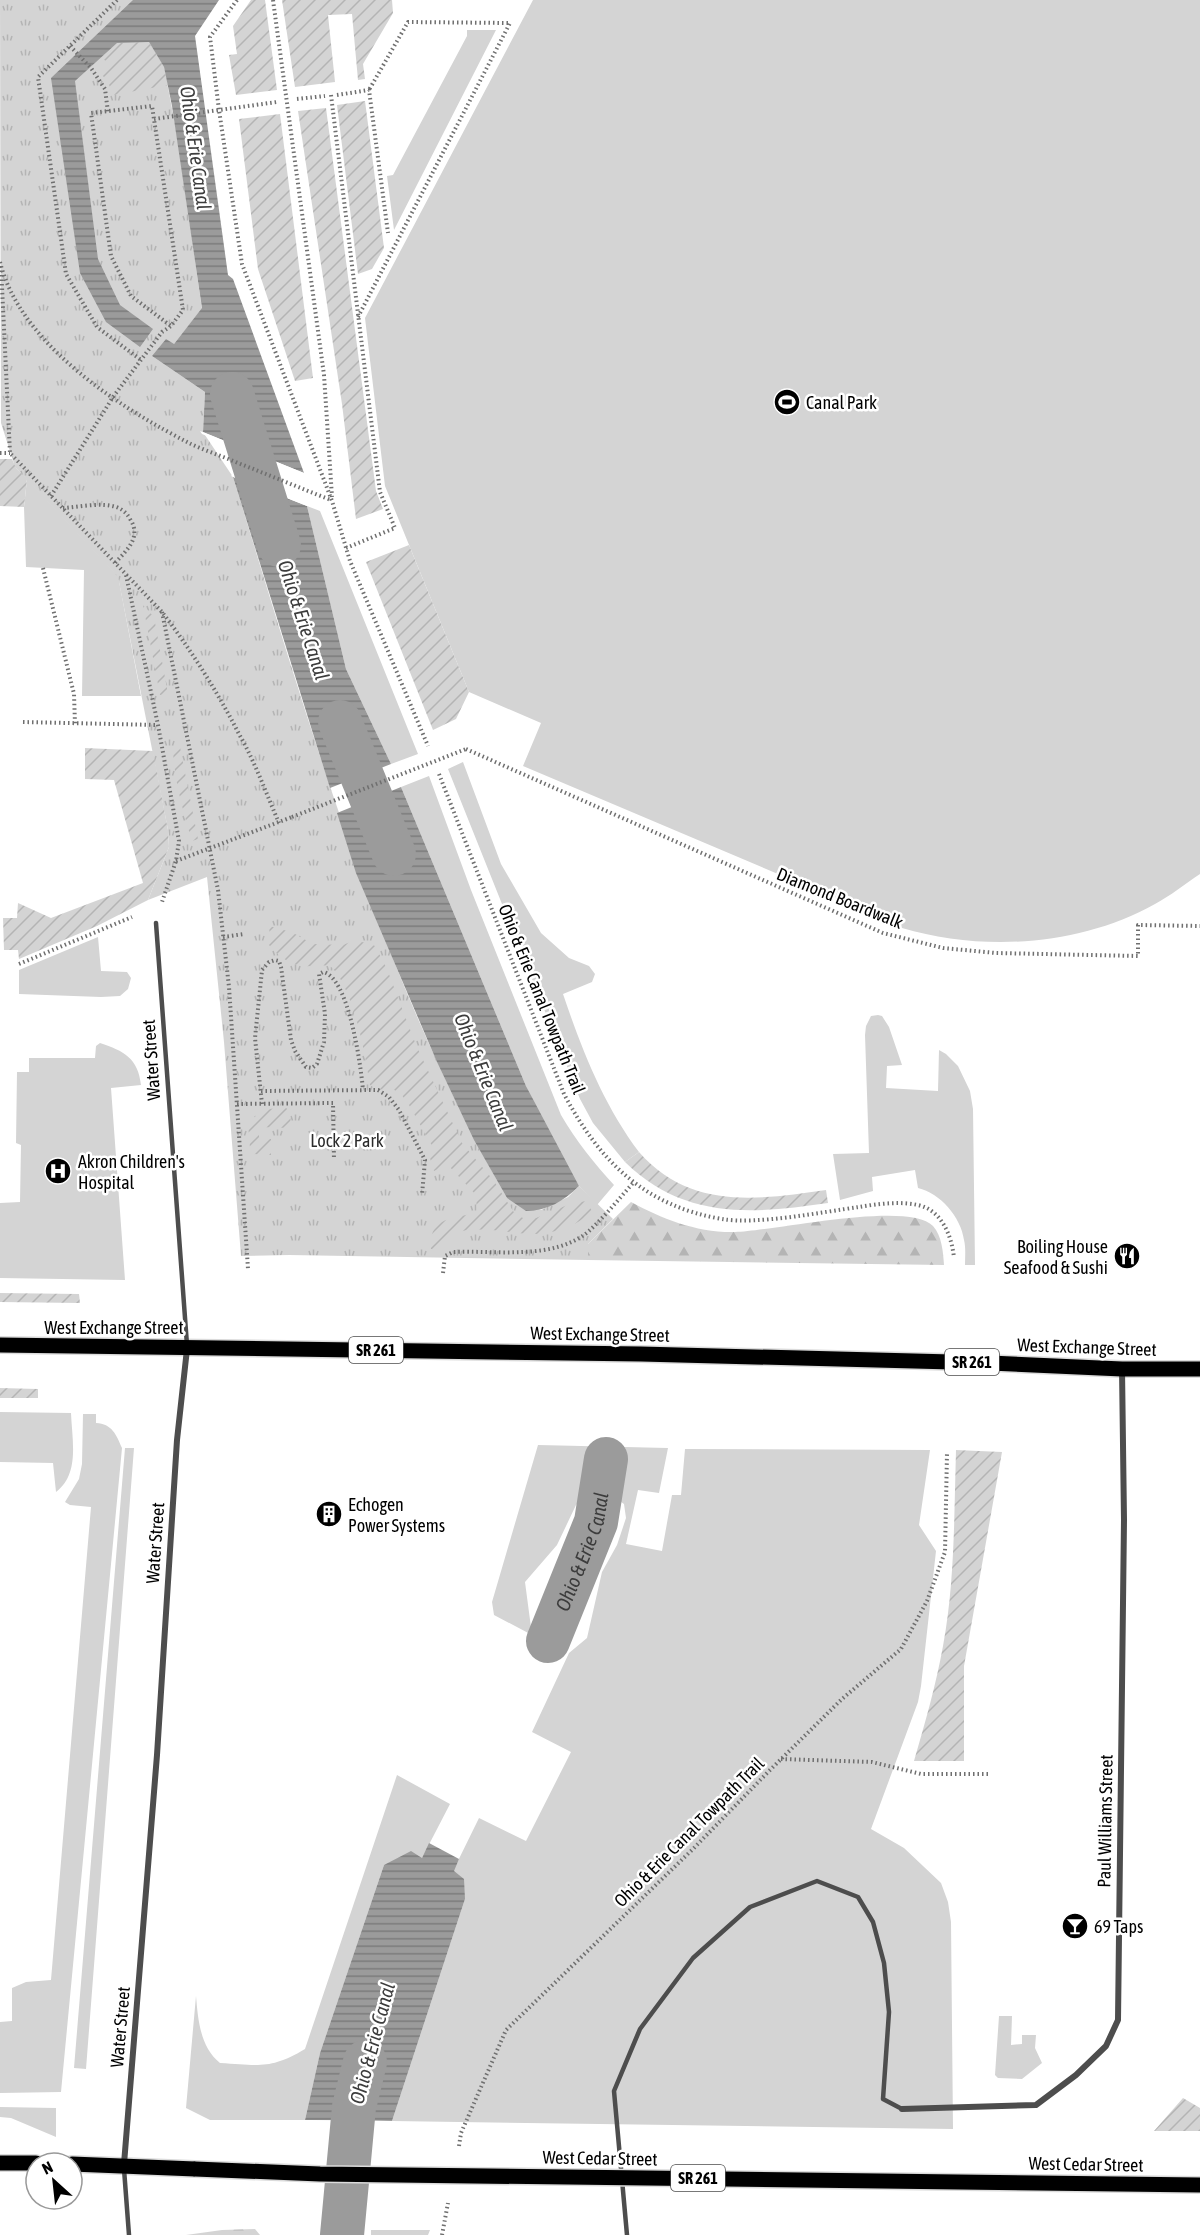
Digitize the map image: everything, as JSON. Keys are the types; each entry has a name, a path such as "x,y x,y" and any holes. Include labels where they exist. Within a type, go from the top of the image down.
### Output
{"main road":[{"name":"West Exchange Street","path":"0,1345 664,1354 978,1362 1122,1369 1200,1369"},
{"path":"0,2163 24,2163"},
{"name":"West Cedar Street","path":"84,2164 320,2174 1200,2185"}],"street":[{"name":"Water Street","path":"123,2165 157,1755 177,1440 187,1347"},
{"name":"Paul Williams Street","path":"902,2109 1036,2104 1076,2075 1106,2046 1118,2020 1124,1520 1122,1369"}],"lane":[{"name":"Water Street","path":"156,922 187,1347"},
{"path":"627,2235 614,2091 640,2029 693,1959 750,1907 817,1881 858,1897 873,1922 884,1963 889,2012 883,2099 902,2109"},
{"path":"123,2165 129,2235"}],"path":[{"path":"117,0 38,77 66,274 97,327 141,360"},
{"path":"237,0 210,37 242,264 332,501 350,561 428,746"},
{"path":"273,0 324,375 332,501"},
{"path":"358,317 510,23 408,22 369,90 388,233"},
{"path":"70,46 105,89 108,112"},
{"path":"346,548 395,528 380,492 334,95 369,90"},
{"path":"297,99 325,96"},
{"path":"154,119 277,102"},
{"path":"51,496 113,397 162,332 171,326 183,310 152,106 91,114 111,256 131,296 171,326"},
{"path":"0,264 12,298 26,318 60,358 113,397 192,444 332,501"},
{"path":"0,264 10,453 162,612 203,671 240,735 279,823 176,861"},
{"path":"0,453 10,453"},
{"path":"63,508 106,506 117,507 126,512 135,529 134,538 132,544 115,563"},
{"path":"43,568 74,694 75,724"},
{"path":"126,574 158,725 179,841 176,861 156,922"},
{"path":"162,612 218,890 237,1104 248,1269"},
{"path":"23,723 158,725"},
{"name":"Diamond Boardwalk","path":"279,823 466,748 883,933 943,948 996,953 1138,956 1138,925 1200,926"},
{"name":"Ohio & Erie Canal Towpath Trail","path":"439,774 564,1094 593,1140 614,1165 633,1182 670,1204 725,1220 760,1220 873,1205 919,1205 931,1211 940,1220 952,1244 954,1258"},
{"path":"19,964 161,904"},
{"path":"223,937 244,934"},
{"path":"262,1104 255,1038 262,970 269,962 275,960 279,961 282,966 291,1040 295,1051 306,1067 312,1068 317,1064 324,1041 325,1014 320,974 328,972 333,979 349,1012 357,1042 363,1090"},
{"path":"261,1091 378,1090 384,1093 399,1110 425,1160 422,1195"},
{"path":"237,1104 333,1103 334,1160"},
{"path":"443,1273 445,1256 453,1252 537,1252 566,1243 587,1232 633,1182"},
{"name":"Ohio & Erie Canal Towpath Trail","path":"457,2156 461,2133 506,2030 693,1849 842,1699 901,1649 927,1601 945,1552 947,1453"},
{"path":"780,1759 872,1762 921,1774 991,1774"},
{"path":"442,2235 448,2201"}],"green space":[{"name":"Lock 2 Park","path":"0,0 140,0 149,42 164,67 176,129 202,309 174,344 152,356 205,392 203,432 233,477 350,846 421,1025 462,1113 507,1198 541,1210 568,1197 579,1186 613,1219 588,1244 588,1260 241,1256 224,1042 207,877 148,900 169,847 168,830 118,577 15,467 1,423"},
{"path":"251,0 265,0 277,90 236,95 229,55 237,54 233,26"},
{"path":"282,0 392,0 393,13 363,64 365,79 358,80 352,14 328,15 335,82 295,87"},
{"name":"Canal Park","path":"533,0 1200,0 1200,874 1161,901 1126,918 1095,929 1031,941 998,942 933,936 902,928 855,910 856,907 523,766 541,723 469,692 385,486 365,318"},
{"path":"467,30 496,30 394,230 387,176 393,175 467,36"},
{"path":"149,42 164,67 168,85 113,95 108,82 98,70 107,62 102,58 117,43"},
{"path":"365,101 384,248 372,269 358,274 337,105"},
{"path":"326,108 376,491 383,509 356,519 342,404 298,111"},
{"path":"280,114 313,378 295,381 258,269 239,119"},
{"path":"0,459 12,459 16,468 27,479 24,507 0,506"},
{"path":"27,479 118,576 141,696 82,696 84,570 26,567 24,507"},
{"path":"307,506 320,511 418,754 391,764 346,669"},
{"path":"409,545 469,692 456,719 433,730 366,562"},
{"path":"143,605 154,617 168,694 160,695"},
{"path":"180,747 198,839 192,841 175,772 173,749"},
{"path":"85,748 153,751 168,830 169,847 148,900 97,926 19,959 18,950 4,950 3,918 17,918 18,903 51,918 143,883 114,780 85,779"},
{"path":"463,762 501,864 541,933 569,958 589,966 595,974 592,982 563,994 604,1096 639,1152 625,1162 593,1123 580,1099 448,769"},
{"path":"429,776 471,890 561,1115 586,1152 614,1185 597,1205 579,1186 563,1162 526,1086 401,787"},
{"path":"269,926 291,932 313,944 343,945 353,941 375,946 387,969 416,1045 462,1143 494,1181 515,1214 523,1218 536,1218 570,1204 586,1201 592,1211 572,1225 556,1231 531,1234 467,1230 455,1233 446,1239 440,1249 431,1249 433,1231 443,1221 477,1213 476,1195 448,1165 434,1171 429,1155 435,1151 401,1094 391,1088 378,1090 370,1085 356,1019 348,994 336,971 324,965 298,965 281,956 264,938 270,937"},
{"path":"98,937 101,971 127,972 131,978 128,989 120,996 19,994 19,970"},
{"path":"871,1016 882,1016 889,1027 902,1065 887,1066 886,1088 938,1091 939,1050 958,1066 970,1091 973,1109 975,1265 965,1265 964,1240 954,1215 934,1195 918,1188 915,1170 872,1177 873,1191 840,1200 833,1154 869,1153 865,1035"},
{"path":"100,1043 123,1053 133,1062 137,1068 141,1085 111,1088 125,1280 0,1278 0,1203 20,1202 21,1145 16,1143 17,1072 29,1072 29,1058 95,1058 96,1046"},
{"path":"286,1108 290,1111 291,1128 259,1127 259,1139 271,1139 271,1155 253,1154 250,1148 248,1124 265,1110"},
{"path":"639,1152 659,1171 680,1184 702,1192 750,1198 826,1190 828,1203 746,1210 695,1203 671,1194 648,1181 625,1162"},
{"path":"631,1202 681,1224 721,1232 870,1216 919,1219 936,1230 942,1244 944,1265 588,1260 588,1244"},
{"path":"0,1293 79,1294 80,1303 0,1302"},
{"path":"0,1388 38,1389 38,1398 0,1398"},
{"path":"0,1412 71,1413 72,1466 64,1485 56,1492 53,1463 0,1462"},
{"path":"83,1414 96,1414 96,1423 110,1428 122,1448 61,2092 0,2093 0,2022 12,2021 12,1988 26,1982 51,1980 91,1507 70,1505 65,1502 79,1479 82,1464"},
{"path":"538,1445 668,1448 659,1493 638,1490 626,1544 662,1551 672,1495 681,1495 685,1449 930,1450 919,1525 936,1551 921,1686 918,1702 871,1829 904,1848 941,1883 948,1902 951,1922 953,2129 392,2121 465,1899 453,1871 479,1818 526,1841 571,1752 532,1732 569,1653 587,1638 602,1572 617,1545 626,1518 624,1504 608,1493 595,1492 586,1495 576,1505 557,1545 525,1582 532,1635 494,1615 492,1602"},
{"path":"125,1448 134,1448 86,2069 74,2068"},
{"path":"956,1450 1002,1452 964,1666 964,1761 914,1761 937,1675 947,1622 953,1548"},
{"path":"397,1775 450,1804 422,1858 384,1865 320,2053 305,2120 210,2120 186,2108 196,1996 204,2041 220,2063 264,2065 293,2056 305,2049"},
{"path":"999,2016 1012,2016 1011,2045 1022,2044 1022,2035 1036,2035 1035,2048 1042,2063 1022,2079 998,2078 995,2075"},
{"path":"1183,2098 1200,2108 1200,2131 1154,2131"},
{"path":"0,2107 56,2108 56,2137 11,2118 0,2117"},
{"path":"255,2229 260,2235 186,2235 222,2230"},
{"path":"371,2230 430,2230 428,2235 371,2235"}],"water":[{"path":"133,0 219,0 195,36 228,275 233,279 304,473 203,432 205,392 152,356 166,339 174,344 202,308 172,106 164,67 149,42 117,43 75,81 98,259 120,305 153,329 140,347 106,322 80,273 51,78"},
{"path":"233,477 307,506 346,669 391,764 330,788"},
{"path":"401,787 526,1086 579,1186 561,1201 548,1207 526,1211 507,1198 474,1140 437,1062 356,873 337,813"},
{"path":"429,1843 459,1859 454,1871 464,1879 465,1899 392,2121 305,2120 320,2053 384,1865 411,1851 422,1858"}],"pier":[{"path":"200,431 304,473 304,476 202,434"},
{"path":"231,476 307,503 307,506"},
{"path":"302,2120 395,2121 392,2124 305,2123"}],"waterway":[{"name":"Ohio & Erie Canal","path":"232,394 279,545"},
{"name":"Ohio & Erie Canal","path":"340,722 394,854"},
{"name":"Ohio & Erie Canal","path":"548,1641 596,1522 606,1459"},
{"name":"Ohio & Erie Canal","path":"342,2235 354,2107 365,2062"}],"place":[{"name":"Canal Park","path":"787,402"},
{"name":"Akron Children's Hospital","path":"58,1171"},
{"name":"Boiling House Seafood & Sushi","path":"1127,1256"},
{"name":"Echogen Power Systems","path":"329,1514"},
{"name":"69 Taps","path":"1075,1926"}]}
